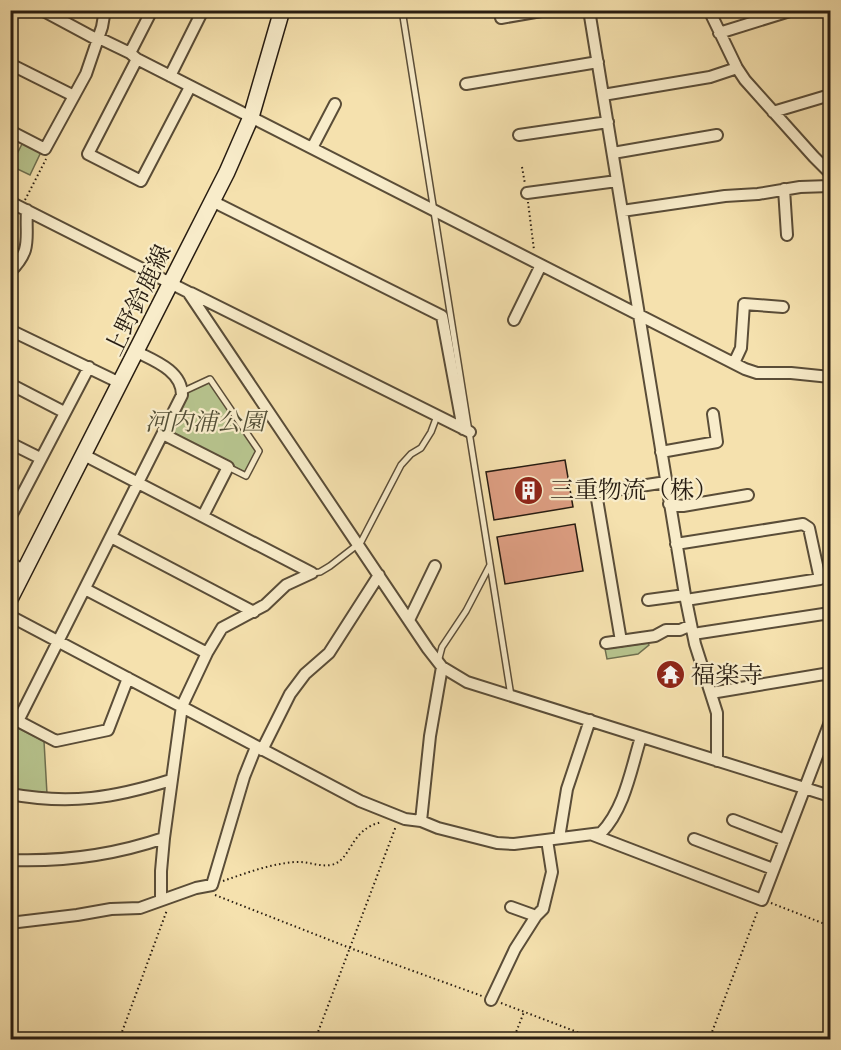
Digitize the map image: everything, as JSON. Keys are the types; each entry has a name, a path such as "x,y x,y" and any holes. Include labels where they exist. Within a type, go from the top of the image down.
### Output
{"main road":[{"name":"上野鈴鹿線","path":"10,599 138,351 212,201 250,117 282,10"}],"street":[{"path":"42,10 734,363 757,373 791,373 831,377"},
{"path":"10,132 45,149 86,74 96,39 102,27 105,10"},
{"path":"152,10 88,154 141,181 190,87"},
{"path":"170,76 203,10"},
{"path":"501,18 547,10"},
{"path":"589,10 685,598 718,722 717,760"},
{"path":"709,10 737,68 773,112 831,173"},
{"path":"719,33 793,10"},
{"path":"466,84 598,62"},
{"path":"10,64 74,96"},
{"path":"603,94 710,77 737,68"},
{"path":"773,112 831,95"},
{"path":"312,148 334,104"},
{"path":"519,135 608,122"},
{"path":"613,153 717,135"},
{"path":"527,193 617,181"},
{"path":"622,211 725,195 831,186"},
{"path":"784,189 787,235"},
{"path":"212,201 442,316 466,431"},
{"path":"10,202 466,431"},
{"path":"10,272 20,263 27,250 24,209"},
{"path":"514,320 538,263"},
{"path":"188,292 440,665 467,682 831,796"},
{"path":"734,363 741,348 744,304 783,308"},
{"path":"10,330 120,383"},
{"path":"128,678 108,730 56,741 18,721 182,392 180,381 164,366 138,351"},
{"path":"10,518 13,505 89,367"},
{"path":"10,384 64,412"},
{"path":"661,452 717,442 713,414"},
{"path":"163,434 228,467 203,516"},
{"path":"10,443 40,458"},
{"path":"84,455 312,573"},
{"path":"621,641 596,493 666,482"},
{"path":"669,504 682,506 748,495"},
{"path":"648,600 685,598 820,579 809,528 803,524 676,544"},
{"path":"111,537 254,612"},
{"path":"10,563 25,571"},
{"path":"409,620 435,566"},
{"path":"167,898 161,871 182,706 207,653 222,628 265,605 286,585 312,573"},
{"path":"10,921 77,915 111,909 140,908 196,888 212,885 244,777 259,749 290,693 305,674 329,653 379,574"},
{"path":"85,589 207,653"},
{"path":"606,643 655,636 666,630 692,630 831,613"},
{"path":"10,616 360,801 402,819 421,821 448,831 497,843 514,844 601,833 610,824 618,808 641,737"},
{"path":"421,821 440,665"},
{"path":"711,693 831,674"},
{"path":"559,838 567,789 590,720"},
{"path":"592,835 762,900 831,722"},
{"path":"10,794 75,800 132,792 171,780"},
{"path":"733,820 785,840"},
{"path":"10,860 35,861 114,853 164,838"},
{"path":"694,839 773,868"},
{"path":"491,1000 515,948 543,909 552,872 547,840"},
{"path":"512,907 536,916"}],"lane":[{"path":"402,10 466,431 491,564 511,696"},
{"path":"182,392 210,379 259,451 246,476 228,467"},
{"path":"312,573 320,572 358,545 401,465 420,448 431,432 437,416"},
{"path":"440,665 442,648 449,634 466,611 491,564"}],"path":[{"path":"24,209 48,155 45,149"},
{"path":"522,167 538,263"},
{"path":"212,885 278,864 297,862 332,865 345,856 359,833 365,828 373,824 402,819"},
{"path":"315,1040 402,819"},
{"path":"196,888 598,1040"},
{"path":"119,1040 167,898"},
{"path":"709,1040 762,900 831,926"},
{"path":"513,1040 524,1012"}],"green space":[{"path":"23,142 41,152 30,175 11,166"},
{"name":"河内浦公園","path":"210,381 256,451 245,472 172,435 170,430 190,389"},
{"path":"648,643 649,645 638,654 607,659 605,649"},
{"path":"10,724 44,741 47,794 11,789"}],"building":[{"name":"三重物流（株）","path":"565,460 573,507 494,520 486,472"},
{"name":"三重物流（株）","path":"575,524 583,571 505,584 497,537"}],"place":[{"name":"三重物流（株）","path":"529,490"},
{"name":"福楽寺","path":"670,675"}]}
